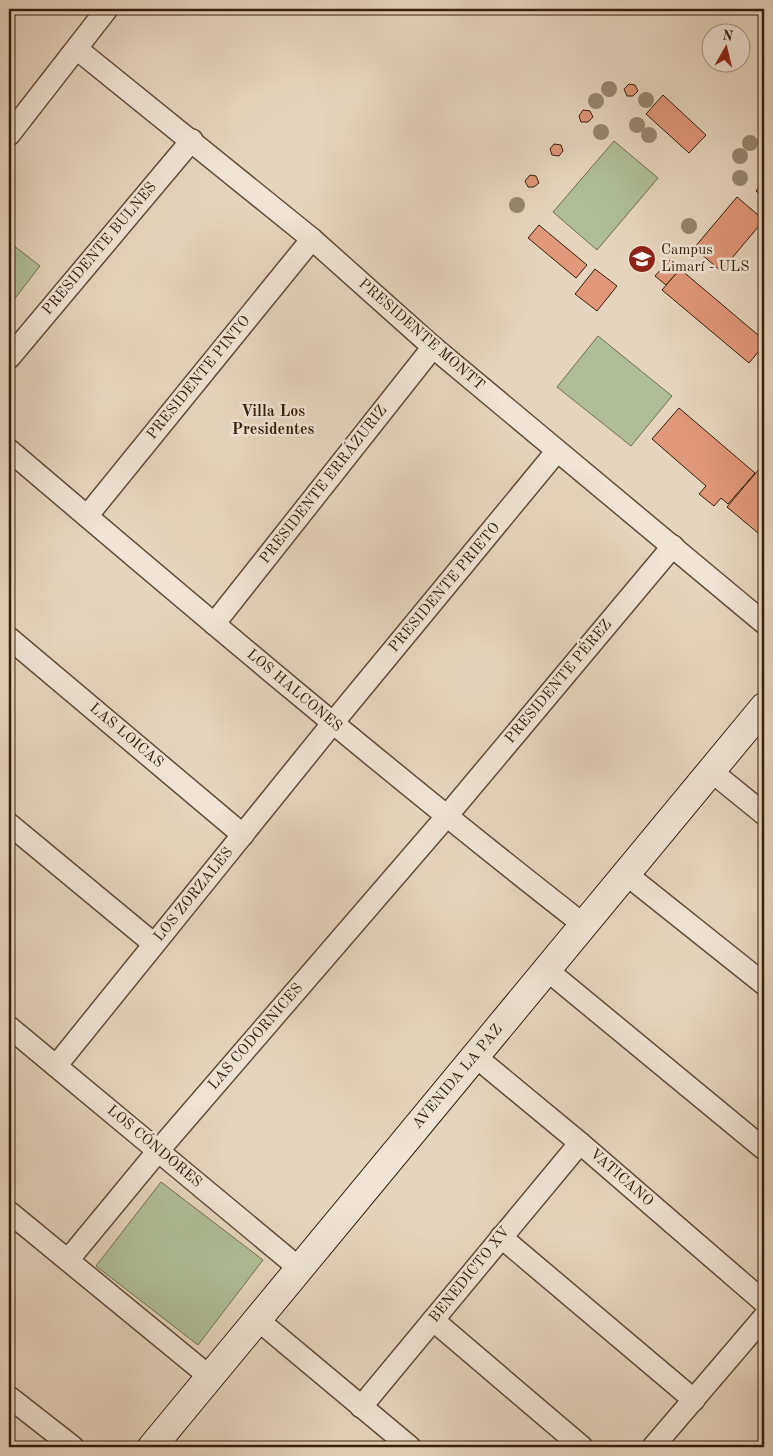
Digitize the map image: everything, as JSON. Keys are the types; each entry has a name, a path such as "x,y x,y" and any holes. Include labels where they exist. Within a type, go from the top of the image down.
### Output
{"main road":[{"name":"AVENIDA LA PAZ","path":"152,1447 764,707"}],"street":[{"path":"9,135 108,9"},
{"name":"PRESIDENTE MONTT","path":"77,48 312,239 433,347 764,623"},
{"name":"PRESIDENTE BULNES","path":"9,358 192,140"},
{"name":"PRESIDENTE PINTO","path":"87,516 312,239"},
{"name":"PRESIDENTE ERRÁZURIZ","path":"214,624 433,347"},
{"name":"LOS HALCONES","path":"9,450 332,724 446,817 584,925"},
{"name":"PRESIDENTE PRIETO","path":"332,724 557,451"},
{"name":"PRESIDENTE PÉREZ","path":"446,817 673,546"},
{"name":"LAS LOICAS","path":"9,638 243,835"},
{"name":"LOS ZORZALES","path":"56,1066 332,724"},
{"path":"711,771 764,814"},
{"name":"LAS CODORNICES","path":"68,1260 158,1150 446,817"},
{"path":"9,824 154,944"},
{"path":"626,874 764,984"},
{"path":"547,970 764,1149"},
{"name":"LOS CÓNDORES","path":"9,1027 299,1268"},
{"name":"VATICANO","path":"476,1056 764,1302"},
{"name":"BENEDICTO XV","path":"361,1407 580,1143"},
{"path":"9,1212 210,1377"},
{"path":"501,1237 694,1400"},
{"path":"653,1447 764,1317"},
{"path":"258,1320 410,1447"},
{"path":"433,1320 582,1447"},
{"path":"9,1397 73,1447"}],"green space":[{"path":"614,141 658,178 597,250 553,212"},
{"path":"9,242 40,266 9,306"},
{"path":"598,336 672,396 631,446 557,387"},
{"path":"161,1182 263,1260 198,1345 96,1266"}],"building":[{"path":"629,84 635,85 638,91 633,96 627,96 624,89"},
{"path":"663,95 706,135 689,153 646,114"},
{"path":"583,110 590,111 593,117 588,122 581,122 579,116"},
{"path":"554,144 561,145 563,151 559,156 552,155 550,149"},
{"path":"530,175 536,176 539,183 534,187 528,187 525,181"},
{"path":"764,181 764,198 756,191"},
{"path":"737,197 764,220 721,271 694,248"},
{"path":"539,225 587,265 576,278 528,238"},
{"path":"669,260 680,269 666,285 655,276"},
{"path":"595,269 617,286 597,311 575,294"},
{"path":"680,269 764,340 764,345 749,363 662,290"},
{"path":"679,408 755,473 728,504 721,498 714,506 699,494 706,486 652,439"},
{"path":"760,468 764,472 764,538 727,507"}],"place":[{"name":"Campus Limarí - ULS","path":"642,259"}],"district":[{"name":"Villa Los Presidentes","path":"273,421"}]}
